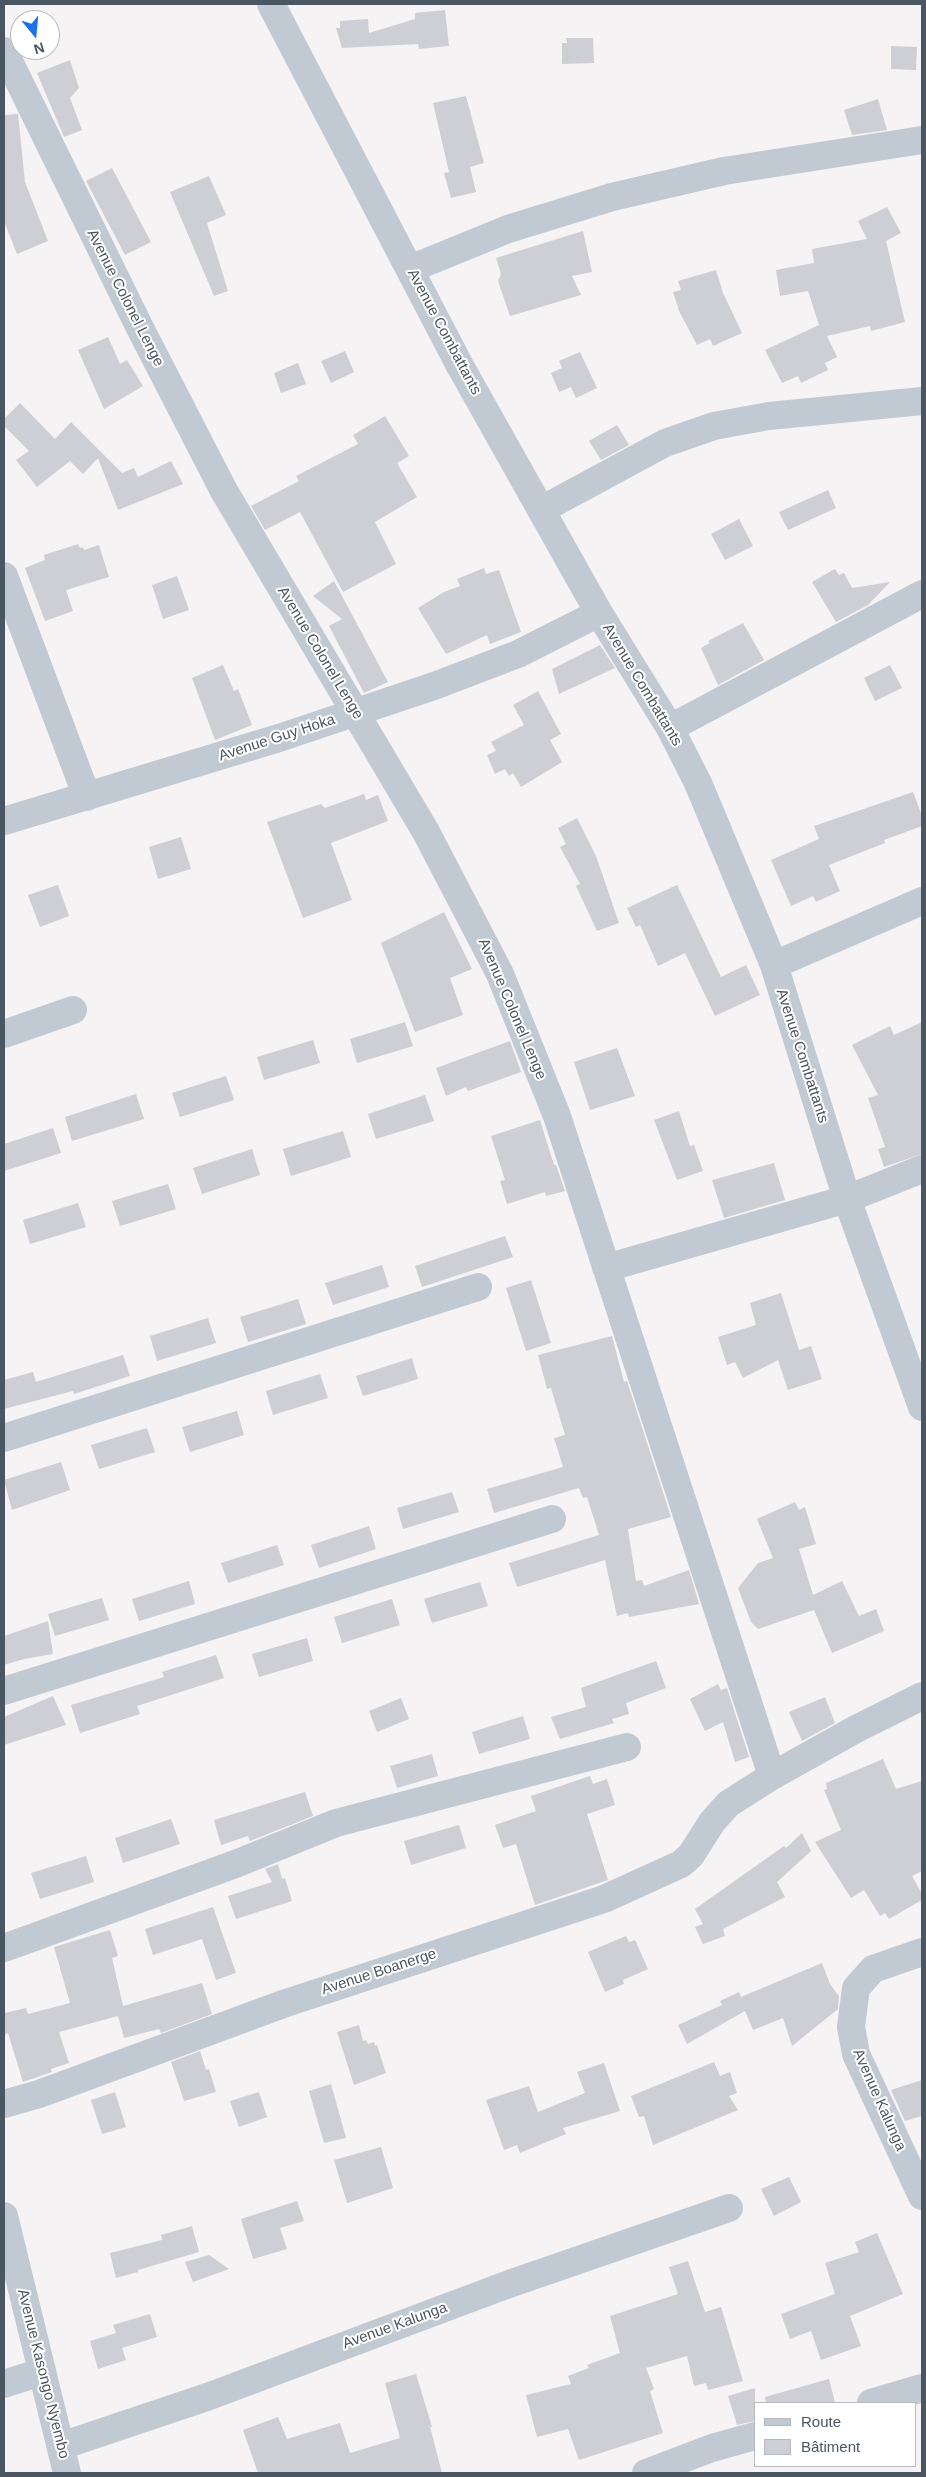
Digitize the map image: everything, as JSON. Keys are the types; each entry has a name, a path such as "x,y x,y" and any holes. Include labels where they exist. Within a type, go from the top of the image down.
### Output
{"street":[{"name":"Avenue Combattants","path":"271,4 459,364 599,613 670,728 698,783 774,966 847,1199 922,1407"},
{"name":"Avenue Colonel Lenge","path":"4,51 126,300 224,491 426,832 500,974 557,1116 772,1776"},
{"path":"410,268 508,228 612,197 724,171 922,140"},
{"path":"541,510 665,443 714,426 769,416 922,402"},
{"path":"4,576 87,797"},
{"path":"670,728 922,594"},
{"name":"Avenue Guy Hoka","path":"4,821 356,713 518,654 599,613"},
{"path":"774,966 922,900"},
{"path":"4,1034 73,1010"},
{"path":"606,1268 847,1199 922,1169"},
{"path":"4,1438 478,1287"},
{"path":"4,1691 552,1519"},
{"name":"Avenue Boanerge","path":"4,2104 40,2094 295,2000 604,1899 681,1864 691,1855 712,1822 728,1804 772,1776 856,1729 922,1696"},
{"path":"4,1948 238,1863 336,1823 628,1747"},
{"name":"Avenue Kalunga","path":"922,1952 873,1969 856,1988 851,2027 856,2054 922,2196"},
{"name":"Avenue Kalunga","path":"61,2446 207,2396 509,2284 729,2208"},
{"name":"Avenue Kasongo Nyembo","path":"4,2216 67,2473"},
{"path":"4,2384 41,2372"},
{"path":"873,2402 922,2388"},
{"path":"646,2473 712,2448 754,2436"}],"building":[{"path":"445,10 449,46 419,49 418,44 342,48 336,28 340,28 340,21 368,19 369,33 415,19 415,13"},
{"path":"566,38 593,38 594,63 562,64 562,43 567,43"},
{"path":"891,46 917,47 916,70 891,69"},
{"path":"70,60 79,88 70,98 82,130 64,137 37,73"},
{"path":"466,96 484,163 470,167 476,192 451,198 444,173 449,172 433,103"},
{"path":"878,99 887,130 852,135 844,110"},
{"path":"18,114 25,182 48,241 17,254 4,221 4,115"},
{"path":"112,168 151,242 125,255 86,181"},
{"path":"209,176 226,215 207,223 228,291 214,296 170,192"},
{"path":"887,207 901,233 886,241 905,322 871,331 870,326 827,336 837,357 825,363 828,370 801,383 798,376 782,383 765,350 819,325 808,291 780,296 776,270 814,263 812,249 867,239 858,221"},
{"path":"583,231 592,272 572,276 581,295 510,316 498,281 501,274 496,258"},
{"path":"716,270 723,293 742,333 713,346 710,339 697,345 679,311 673,292 681,290 678,281"},
{"path":"108,337 120,364 127,360 143,386 104,409 78,350"},
{"path":"345,351 354,372 331,383 321,361"},
{"path":"580,352 597,388 576,398 571,387 559,392 551,373 562,368 559,361"},
{"path":"298,363 306,384 281,393 274,373"},
{"path":"20,403 55,439 71,422 122,473 134,468 138,477 171,461 183,484 118,510 98,458 83,474 70,461 37,487 16,460 29,451 4,426 4,419"},
{"path":"385,416 409,456 397,463 417,497 375,522 396,564 343,592 300,512 265,530 251,506 299,481 296,476 358,444 353,435"},
{"path":"617,425 629,445 601,460 589,441"},
{"path":"828,490 836,508 788,530 779,512"},
{"path":"739,519 753,546 725,560 711,534"},
{"path":"78,544 84,550 99,545 109,577 66,590 73,611 45,621 25,568 45,560 44,555"},
{"path":"484,568 486,574 499,570 521,632 490,644 487,635 446,654 418,608 444,592 460,586 457,579"},
{"path":"835,569 839,575 844,573 852,588 890,582 868,605 836,622 812,582"},
{"path":"177,576 189,610 163,619 152,585"},
{"path":"334,581 388,682 364,693 329,626 342,619 313,596"},
{"path":"743,623 764,660 718,685 701,648 710,643 708,641"},
{"path":"600,645 615,668 559,694 552,669"},
{"path":"223,665 234,691 238,689 252,725 215,740 192,678"},
{"path":"890,665 902,688 875,701 864,678"},
{"path":"538,691 561,734 550,740 562,762 521,787 513,773 509,776 505,769 495,774 487,755 496,751 491,742 524,725 513,705"},
{"path":"913,792 922,816 922,826 884,840 885,843 829,865 840,891 816,902 813,896 791,906 771,860 819,839 814,826"},
{"path":"364,794 366,800 378,795 388,821 331,843 352,900 303,918 267,822 321,804 325,808"},
{"path":"577,818 596,856 619,923 597,931 576,886 580,884 560,847 566,844 558,828"},
{"path":"181,837 191,869 158,879 149,847"},
{"path":"58,885 69,916 40,927 28,895"},
{"path":"677,885 721,977 746,965 760,995 715,1016 685,953 658,966 640,925 636,927 627,908"},
{"path":"444,912 472,969 450,978 463,1015 415,1032 381,943"},
{"path":"405,1022 413,1046 357,1063 350,1039"},
{"path":"922,1022 922,1154 884,1167 878,1149 885,1147 868,1098 878,1095 852,1045 890,1026 894,1035"},
{"path":"313,1040 320,1063 264,1080 257,1057"},
{"path":"510,1041 521,1072 468,1091 466,1087 446,1096 436,1068"},
{"path":"617,1048 635,1096 590,1110 574,1062"},
{"path":"226,1076 234,1100 180,1117 172,1093"},
{"path":"136,1094 144,1119 72,1141 65,1117"},
{"path":"425,1095 434,1121 376,1139 368,1114"},
{"path":"679,1111 690,1146 694,1145 703,1171 677,1180 654,1120"},
{"path":"540,1120 554,1165 556,1165 565,1191 546,1196 545,1192 507,1204 500,1181 505,1180 491,1136"},
{"path":"53,1128 61,1153 4,1171 4,1144"},
{"path":"343,1131 351,1157 291,1176 283,1149"},
{"path":"252,1149 260,1175 202,1194 193,1168"},
{"path":"774,1163 785,1200 724,1218 712,1180"},
{"path":"168,1184 176,1209 120,1226 112,1201"},
{"path":"78,1203 86,1227 30,1244 23,1220"},
{"path":"505,1236 513,1257 422,1287 415,1266"},
{"path":"382,1265 389,1287 333,1305 325,1283"},
{"path":"531,1280 551,1343 526,1351 506,1288"},
{"path":"781,1293 799,1350 811,1346 822,1379 788,1390 778,1360 743,1378 735,1362 727,1365 718,1337 756,1325 750,1303"},
{"path":"298,1299 306,1324 248,1342 240,1317"},
{"path":"208,1318 216,1343 157,1361 150,1336"},
{"path":"612,1336 624,1382 627,1381 671,1517 628,1529 636,1581 642,1580 644,1586 689,1570 699,1604 629,1617 628,1613 617,1616 605,1560 517,1587 509,1563 599,1535 587,1497 583,1498 579,1488 494,1513 487,1489 563,1467 554,1438 565,1435 551,1388 547,1389 538,1355"},
{"path":"123,1355 130,1376 74,1394 73,1391 4,1409 4,1380 33,1372 36,1382"},
{"path":"412,1358 418,1379 363,1396 356,1376"},
{"path":"320,1374 328,1398 273,1415 266,1391"},
{"path":"237,1411 244,1435 190,1452 182,1427"},
{"path":"147,1428 155,1452 99,1469 91,1445"},
{"path":"61,1462 70,1490 12,1510 4,1480"},
{"path":"452,1492 459,1512 403,1529 397,1508"},
{"path":"795,1502 799,1510 805,1507 816,1544 799,1549 813,1595 842,1581 859,1616 876,1609 884,1631 832,1653 814,1610 758,1629 751,1622 738,1588 758,1563 773,1558 757,1519"},
{"path":"369,1526 376,1549 319,1568 311,1545"},
{"path":"277,1545 284,1565 228,1583 221,1563"},
{"path":"189,1581 195,1604 139,1621 132,1599"},
{"path":"480,1582 488,1606 432,1623 424,1599"},
{"path":"102,1598 109,1620 55,1636 48,1614"},
{"path":"392,1599 400,1625 342,1643 334,1617"},
{"path":"48,1621 53,1654 4,1665 4,1636"},
{"path":"307,1638 313,1661 259,1677 252,1654"},
{"path":"216,1655 224,1678 137,1706 140,1714 80,1733 71,1705 164,1677 162,1672"},
{"path":"656,1661 666,1688 626,1703 629,1714 612,1719 614,1723 560,1739 551,1717 586,1707 581,1688"},
{"path":"718,1684 721,1690 727,1688 749,1757 735,1762 723,1722 705,1731 690,1699"},
{"path":"53,1696 66,1725 4,1745 4,1717"},
{"path":"825,1697 835,1723 802,1741 789,1712"},
{"path":"401,1698 409,1719 377,1732 369,1711"},
{"path":"523,1716 530,1739 479,1754 472,1732"},
{"path":"432,1754 438,1776 397,1788 390,1766"},
{"path":"883,1759 896,1789 922,1781 922,1871 912,1876 922,1894 922,1900 889,1919 885,1913 880,1916 864,1890 851,1898 815,1842 841,1830 824,1790 827,1789 826,1783"},
{"path":"590,1776 593,1784 607,1779 615,1805 587,1814 608,1880 535,1905 516,1844 503,1848 495,1825 536,1811 531,1796"},
{"path":"305,1792 313,1816 250,1841 248,1836 221,1845 214,1820"},
{"path":"171,1819 180,1844 123,1863 115,1838"},
{"path":"459,1825 466,1848 411,1865 404,1841"},
{"path":"802,1833 811,1851 777,1882 785,1897 723,1929 725,1936 703,1944 695,1927 703,1924 695,1909 784,1846 786,1848"},
{"path":"86,1856 94,1882 40,1899 31,1873"},
{"path":"278,1864 282,1879 285,1878 292,1901 236,1919 228,1896 272,1882 265,1869"},
{"path":"213,1907 236,1973 216,1980 202,1939 153,1955 145,1929"},
{"path":"110,1930 118,1956 112,1958 123,2006 202,1983 212,2014 161,2033 159,2029 124,2038 118,2016 59,2032 69,2063 51,2069 52,2072 23,2082 8,2033 4,2035 4,2013 26,2008 28,2014 70,2003 54,1947"},
{"path":"626,1936 629,1942 635,1940 648,1969 623,1980 624,1984 605,1992 588,1952"},
{"path":"822,1963 830,1984 839,1996 838,2009 792,2046 783,2018 753,2030 745,2011 687,2044 678,2025 722,2005 720,2001 739,1992 741,1997"},
{"path":"359,2025 363,2041 366,2040 368,2044 374,2042 375,2046 377,2045 386,2073 354,2085 337,2032"},
{"path":"200,2051 206,2070 209,2069 216,2092 184,2101 171,2062"},
{"path":"714,2062 720,2076 730,2072 737,2093 729,2096 738,2110 653,2145 644,2116 639,2117 631,2096"},
{"path":"604,2063 620,2111 563,2128 566,2134 520,2153 517,2145 504,2150 486,2100 529,2086 538,2112 585,2093 577,2072"},
{"path":"922,2080 922,2116 905,2121 891,2090"},
{"path":"331,2084 346,2138 324,2143 309,2091"},
{"path":"115,2092 126,2127 102,2134 91,2100"},
{"path":"259,2092 267,2117 239,2127 230,2101"},
{"path":"381,2147 393,2188 347,2203 334,2160"},
{"path":"789,2177 801,2202 774,2216 761,2189"},
{"path":"297,2201 304,2221 280,2228 287,2249 253,2259 241,2219"},
{"path":"192,2226 199,2252 116,2278 110,2253 162,2240 161,2235"},
{"path":"877,2233 903,2294 850,2316 861,2346 821,2360 811,2331 790,2339 781,2314 835,2294 825,2263 859,2252 855,2242"},
{"path":"209,2255 229,2269 193,2282 185,2262"},
{"path":"688,2261 705,2312 721,2307 743,2381 708,2390 706,2383 694,2386 687,2356 646,2368 654,2389 650,2391 663,2433 579,2460 568,2429 537,2437 526,2395 571,2384 568,2376 589,2368 587,2365 620,2353 610,2316 678,2294 669,2267"},
{"path":"150,2314 157,2337 122,2348 126,2360 98,2369 90,2341 116,2333 113,2325"},
{"path":"416,2374 432,2427 430,2427 442,2473 258,2473 243,2430 278,2417 287,2439 340,2423 350,2453 400,2438 385,2383"},
{"path":"829,2379 835,2402 766,2402 765,2397"},
{"path":"755,2388 754,2421 737,2425 728,2396"}]}
